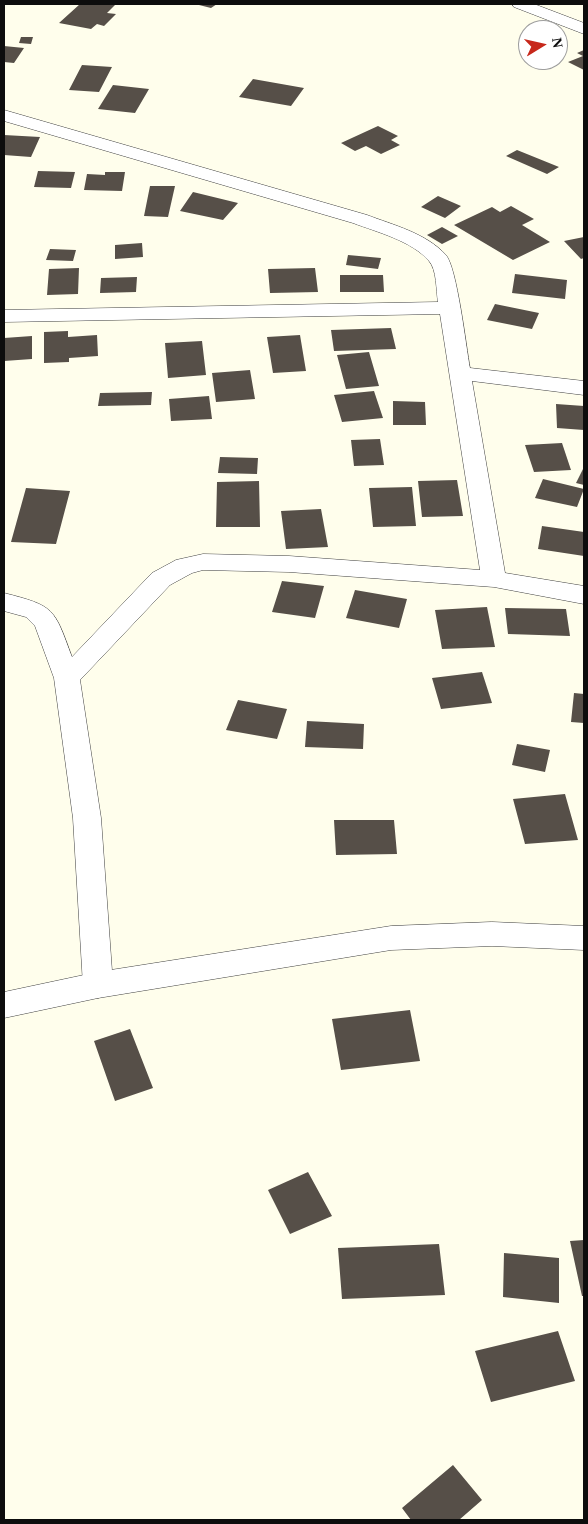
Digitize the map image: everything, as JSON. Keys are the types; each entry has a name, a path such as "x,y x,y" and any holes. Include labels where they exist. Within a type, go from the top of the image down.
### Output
{"street":[{"path":"520,4 584,29"},
{"path":"4,115 360,219 412,239 438,258 443,269 494,579"},
{"path":"4,316 448,308"},
{"path":"459,373 584,388"},
{"path":"67,678 161,579 186,566 203,562 289,564 494,579 584,595"},
{"path":"4,602 35,611 46,622 67,678 87,818 98,985"},
{"path":"4,1005 98,985 391,938 492,934 584,938"}],"building":[{"path":"80,4 115,5 107,13 116,14 104,26 97,24 91,29 59,23"},
{"path":"195,4 217,4 211,8"},
{"path":"21,37 33,37 31,44 19,43"},
{"path":"4,46 24,48 14,63 4,62"},
{"path":"584,50 584,70 568,62 583,56 577,53"},
{"path":"82,65 112,67 99,92 69,90"},
{"path":"253,79 304,88 291,106 239,97"},
{"path":"113,85 149,89 135,113 98,109"},
{"path":"378,126 398,136 391,140 400,145 381,154 366,146 355,151 341,143"},
{"path":"4,135 40,137 31,157 4,155"},
{"path":"517,150 559,167 547,174 506,156"},
{"path":"38,171 75,172 71,188 34,187"},
{"path":"105,172 125,172 122,191 84,190 87,174 105,175"},
{"path":"150,186 175,186 168,217 144,216"},
{"path":"193,192 238,203 223,220 180,211"},
{"path":"438,196 461,206 445,218 421,207"},
{"path":"511,206 534,219 522,225 550,242 513,260 454,225 492,207 500,212"},
{"path":"442,227 458,236 442,244 427,235"},
{"path":"584,237 584,258 581,259 564,241"},
{"path":"142,243 143,257 115,259 115,245"},
{"path":"50,249 76,250 73,261 46,260"},
{"path":"348,255 381,258 378,269 346,265"},
{"path":"79,268 78,294 47,295 49,269"},
{"path":"315,268 318,292 270,293 268,269"},
{"path":"515,274 567,280 565,299 512,293"},
{"path":"340,275 383,275 384,292 340,292"},
{"path":"137,277 136,292 100,293 101,278"},
{"path":"495,304 539,313 532,329 487,320"},
{"path":"391,328 396,349 334,351 331,330"},
{"path":"68,331 68,337 97,335 98,356 69,358 69,362 44,363 44,332"},
{"path":"300,335 306,371 273,373 267,337"},
{"path":"32,336 32,359 4,361 4,338"},
{"path":"202,341 206,375 168,378 165,343"},
{"path":"369,352 379,386 346,389 337,355"},
{"path":"250,370 255,399 216,402 212,373"},
{"path":"374,391 383,418 342,422 334,395"},
{"path":"152,392 151,405 98,406 100,393"},
{"path":"209,396 212,419 171,421 169,399"},
{"path":"393,401 425,402 426,425 393,425"},
{"path":"556,404 584,406 584,430 557,428"},
{"path":"380,439 384,465 354,466 351,440"},
{"path":"562,443 571,470 534,472 525,445"},
{"path":"220,457 258,458 257,474 218,473"},
{"path":"584,467 584,485 576,483"},
{"path":"543,479 584,489 577,507 535,498"},
{"path":"457,480 463,516 422,517 418,481"},
{"path":"259,481 260,527 216,527 217,482"},
{"path":"412,487 416,526 373,527 369,488"},
{"path":"26,488 70,491 56,544 11,542"},
{"path":"321,509 328,547 286,549 281,511"},
{"path":"542,526 584,532 584,556 538,549"},
{"path":"282,581 324,586 315,618 272,612"},
{"path":"355,590 407,599 399,628 346,618"},
{"path":"487,607 495,647 442,649 435,610"},
{"path":"505,608 566,609 570,636 508,634"},
{"path":"482,672 492,703 441,709 432,678"},
{"path":"574,693 584,694 584,723 571,722"},
{"path":"238,700 287,709 277,739 226,730"},
{"path":"307,721 364,724 363,749 305,747"},
{"path":"517,744 550,750 545,772 512,765"},
{"path":"565,794 578,840 525,844 513,799"},
{"path":"334,820 394,820 397,854 336,855"},
{"path":"410,1010 420,1061 341,1070 332,1019"},
{"path":"130,1029 153,1088 115,1101 94,1041"},
{"path":"308,1172 332,1216 290,1234 268,1190"},
{"path":"584,1240 584,1296 582,1296 570,1241"},
{"path":"439,1244 445,1295 342,1299 338,1248"},
{"path":"504,1253 559,1258 559,1303 503,1297"},
{"path":"558,1331 575,1381 491,1402 475,1351"},
{"path":"453,1465 482,1500 459,1520 411,1520 402,1508"}]}
